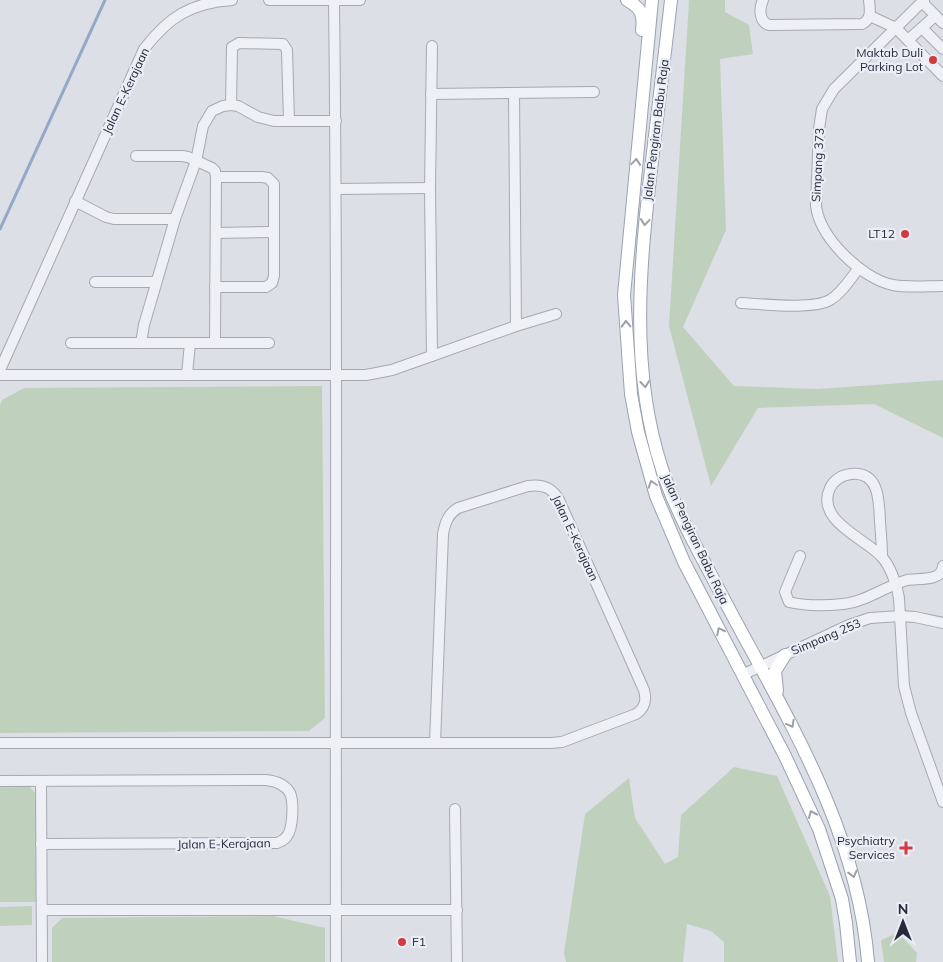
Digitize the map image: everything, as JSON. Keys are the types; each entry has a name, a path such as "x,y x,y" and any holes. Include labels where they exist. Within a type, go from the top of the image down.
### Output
{"main road":[{"path":"627,0 636,5 643,15 639,69 642,97"},
{"name":"Jalan Pengiran Babu Raja","path":"652,0 624,295 631,394 638,432 656,496 684,562 785,756 819,829 842,900 850,962"},
{"name":"Jalan Pengiran Babu Raja","path":"671,0 645,222 640,297 640,338 650,424 663,472 700,554 800,742 837,825 851,864 864,918 868,962"},
{"path":"779,703 775,671 785,654"}],"street":[{"name":"Jalan E-Kerajaan","path":"0,370 144,50 158,31 173,18 199,5 232,0"},
{"path":"269,0 360,0"},
{"path":"334,0 336,121 336,962"},
{"path":"763,0 761,3 762,19 764,23 769,25 862,24 870,16 869,0"},
{"path":"908,40 922,28 939,19 923,1"},
{"name":"Simpang 373","path":"923,1 834,89 822,110 819,128 816,206 817,217 827,236 859,268 892,285 943,286"},
{"path":"870,16 896,28 943,76"},
{"path":"922,28 943,49"},
{"path":"230,105 232,47 239,43 283,44 287,50 289,121"},
{"path":"432,46 430,188 432,356"},
{"path":"431,94 594,92"},
{"path":"514,93 516,326"},
{"path":"141,342 144,325 174,219 196,161 203,126 212,110 230,105 238,106 265,119 336,121"},
{"path":"136,156 182,156 212,168 216,176 215,343"},
{"path":"215,287 266,287 272,283 274,276 274,189 272,181 262,177 216,176"},
{"path":"336,189 430,188"},
{"path":"75,201 106,217 174,219"},
{"path":"216,232 274,232"},
{"path":"742,303 778,305 824,302 836,296 859,268"},
{"path":"95,282 156,282"},
{"path":"0,375 336,376 379,374 556,314"},
{"path":"71,343 269,343"},
{"path":"187,375 190,343"},
{"path":"882,556 838,522 829,510 827,495 831,486 836,480 845,475 861,474 876,486 882,556 896,584 899,598 904,686 911,713 943,802"},
{"name":"Jalan E-Kerajaan","path":"528,486 544,486 556,494 644,690 645,704 642,710 636,714 562,742 435,743 444,526 449,515 458,508 528,486"},
{"path":"800,556 785,592 789,602 802,605 844,604 870,596 896,584 938,576 943,570 943,566"},
{"name":"Simpang 253","path":"742,675 849,625 870,618 915,617 943,623"},
{"path":"0,744 435,743"},
{"name":"Jalan E-Kerajaan","path":"0,781 266,780 276,781 290,793 291,829 288,836 277,843 41,844"},
{"path":"41,781 42,962"},
{"path":"455,808 457,962"},
{"path":"42,910 457,910"}],"green space":[{"path":"689,0 725,0 725,12 749,25 753,54 720,59 726,230 683,327 734,386 818,389 943,380 943,438 874,404 758,408 711,486 669,326"},
{"path":"322,386 325,718 309,731 0,733 0,405 2,400 24,388"},
{"path":"734,767 777,776 830,896 838,962 724,962 724,942 711,931 687,924 683,962 566,962 564,953 585,814 629,778 635,818 665,864 678,857 681,815"},
{"path":"0,785 28,785 37,795 37,902 0,902"},
{"path":"32,906 32,925 0,926 0,907"},
{"path":"273,916 325,928 325,962 52,962 52,928 62,918"},
{"path":"898,933 917,953 916,962 884,962 881,940"}],"waterway":[{"path":"0,229 105,0"}],"place":[{"name":"Maktab Duli Parking Lot","path":"933,60"},
{"name":"LT12","path":"905,234"},
{"name":"Psychiatry Services","path":"906,848"},
{"name":"F1","path":"402,942"}]}
